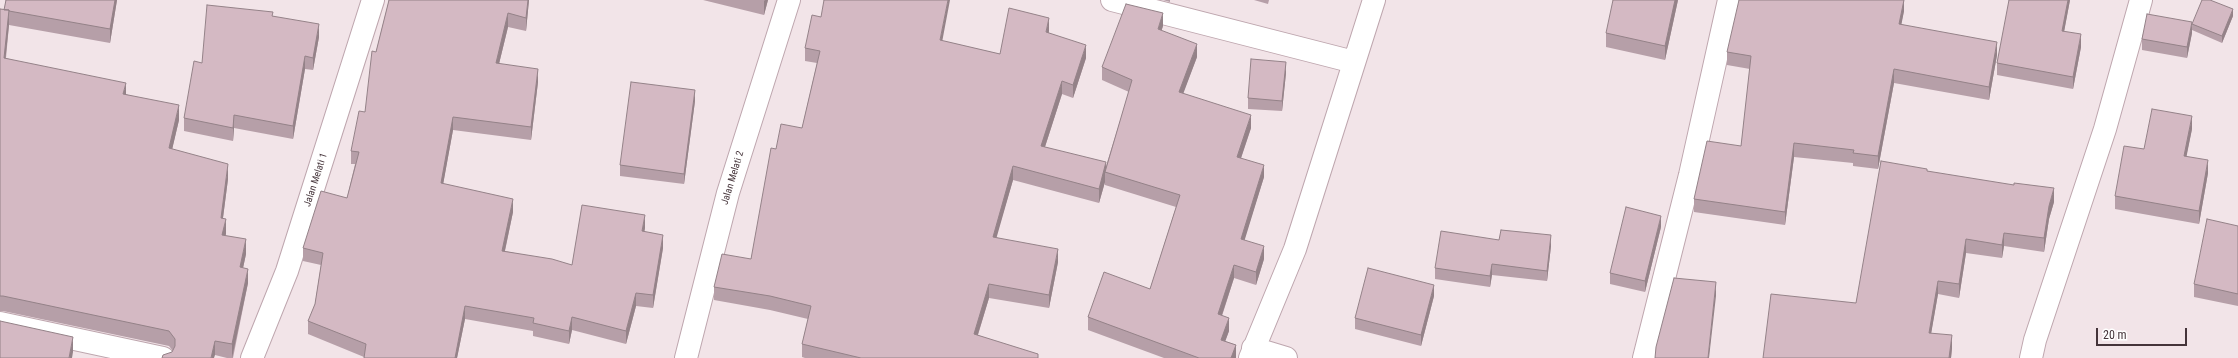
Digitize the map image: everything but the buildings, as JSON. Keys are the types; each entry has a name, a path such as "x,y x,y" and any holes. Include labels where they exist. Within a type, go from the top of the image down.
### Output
{"street":[{"name":"Jalan Melati 1","path":"252,358 287,271 373,0"},
{"name":"Jalan Melati 2","path":"686,358 728,193 789,0"},
{"path":"1112,0 1354,62"},
{"path":"1286,358 1252,353 1295,249 1374,0"},
{"path":"1644,358 1690,175 1729,0"},
{"path":"2031,358 2035,340 2105,129 2141,0"},
{"path":"0,323 163,358"}]}
